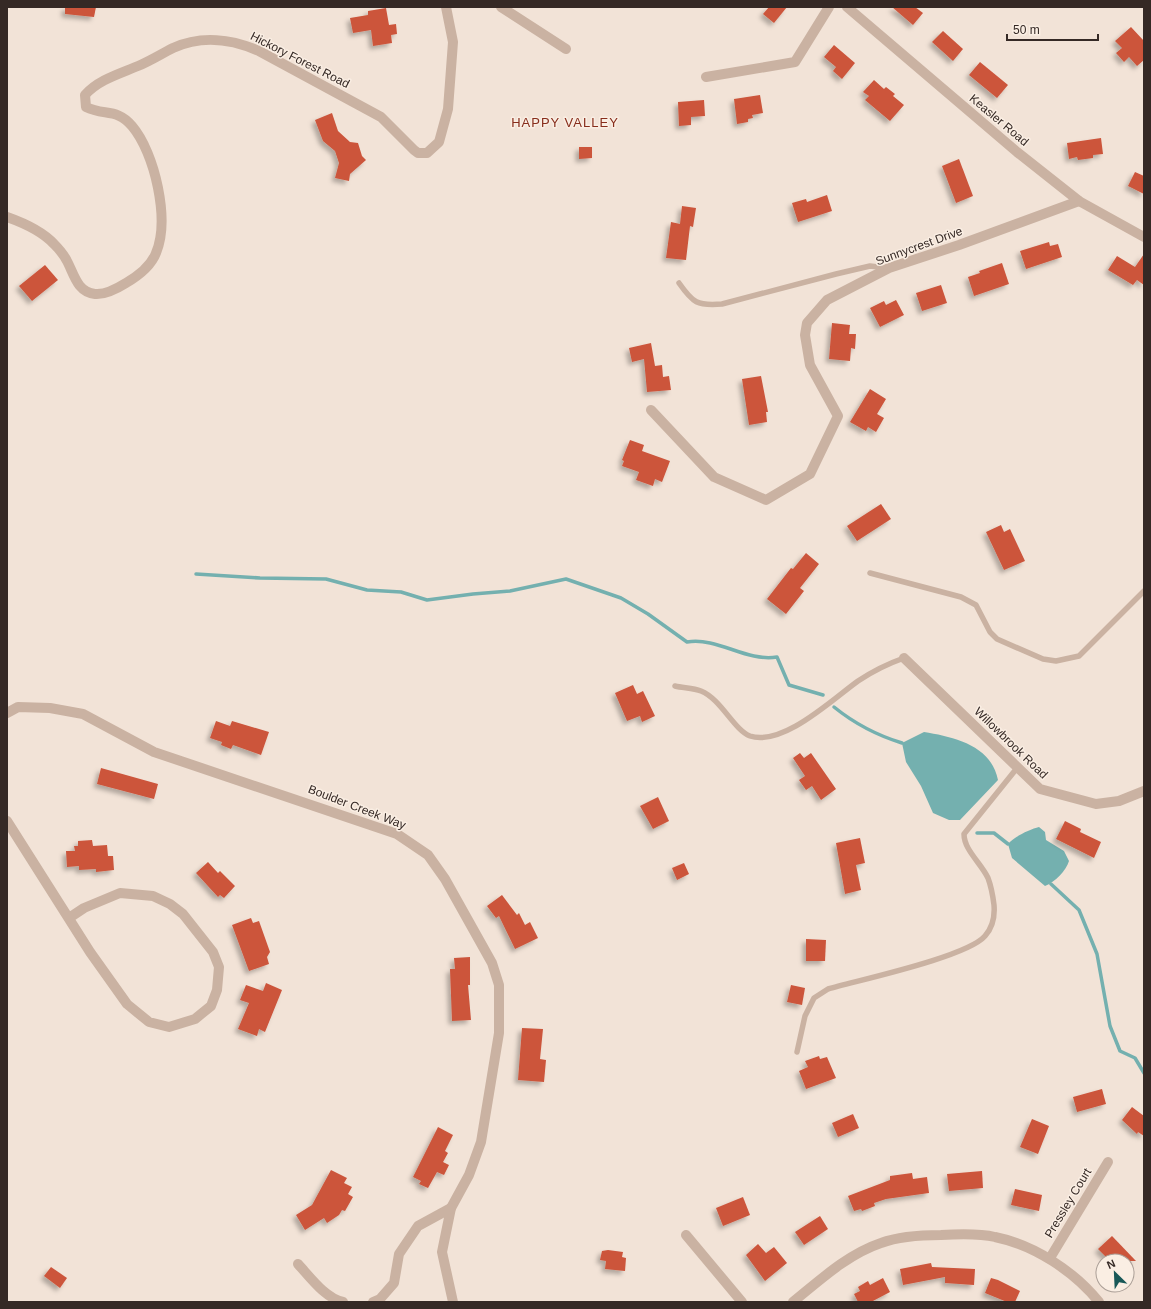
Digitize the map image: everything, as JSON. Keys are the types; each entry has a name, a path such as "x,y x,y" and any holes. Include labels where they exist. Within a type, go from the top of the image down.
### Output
{"street":[{"name":"Hickory Forest Road","path":"7,218 18,221 38,231 53,243 67,260 79,285 89,292 103,294 133,279 144,270 156,253 160,234 160,212 154,171 146,149 132,126 118,114 100,112 86,106 85,95 94,86 110,78 144,64 173,48 199,40 230,41 259,51 381,117 414,150 427,153 439,142 448,109 453,42 446,7"},
{"path":"501,7 566,49"},
{"path":"706,77 795,62 829,7"},
{"name":"Keasler Road","path":"847,7 1017,152 1079,201 1144,237"},
{"name":"Sunnycrest Drive","path":"651,410 714,477 766,500 810,474 838,416 810,365 806,335 807,323 827,300 889,268 959,245 1079,201"},
{"name":"Willowbrook Road","path":"904,658 983,733 1017,768 1044,791 1096,804 1119,801 1144,791"},
{"name":"Boulder Creek Way","path":"7,713 18,707 34,707 50,708 83,714 154,752 397,834 428,855 445,879 492,963 499,985 498,1033 481,1142 469,1175 451,1208 442,1252 453,1302"},
{"path":"7,821 90,952 127,1004 149,1022 170,1027 196,1019 211,1006 217,990 219,967 213,952 183,914 170,904 153,896 120,894 84,908 69,918"},
{"name":"Pressley Court","path":"1050,1258 1108,1162"},
{"path":"373,1302 380,1299 394,1283 399,1254 418,1226 451,1208"},
{"path":"794,1302 831,1271 860,1252 880,1243 899,1238 926,1235 963,1234 995,1237 1050,1258 1078,1280 1099,1302"},
{"path":"686,1235 742,1302"},
{"path":"298,1264 315,1284 337,1301 343,1302"}],"lane":[{"path":"680,283 689,296 698,303 704,305 722,304 856,269 870,266 889,268"},
{"path":"870,573 962,597 976,605 990,632 997,639 1043,659 1056,661 1079,656 1144,591"},
{"path":"675,686 702,692 721,706 744,732 751,736 766,737 795,728 864,677 884,665 904,658"},
{"path":"797,1052 805,1016 814,998 828,989 932,961 966,948 985,937 993,924 994,905 988,879 964,843 964,834 1017,768"}],"water":[{"path":"924,732 959,740 970,745 988,758 994,768 998,780 960,820 949,820 933,813 921,786 906,762 902,743"},
{"path":"1039,827 1045,832 1046,840 1064,851 1069,861 1060,876 1045,886 1012,858 1008,844 1022,834"}],"building":[{"path":"65,7 96,7 94,17 65,14"},
{"path":"769,7 787,7 774,23 763,14"},
{"path":"892,7 915,7 923,13 913,25"},
{"path":"386,8 389,25 396,24 397,34 391,35 392,43 373,46 371,30 353,33 350,18 368,15 368,11"},
{"path":"1131,27 1144,41 1144,60 1137,66 1129,57 1124,62 1116,53 1122,48 1115,41"},
{"path":"943,31 963,49 953,61 932,42"},
{"path":"834,45 855,63 842,79 833,71 836,67 824,57"},
{"path":"980,62 1008,85 997,98 969,75"},
{"path":"874,80 884,89 886,87 895,94 893,96 904,105 890,121 865,100 869,96 863,92"},
{"path":"760,95 763,113 752,115 753,118 748,119 748,122 737,124 734,99"},
{"path":"704,100 705,116 691,117 691,125 679,126 678,102"},
{"path":"332,113 338,131 350,142 358,143 362,156 366,160 350,174 349,181 335,178 339,163 335,151 323,141 315,120"},
{"path":"1101,138 1103,154 1093,155 1093,158 1078,160 1077,157 1069,159 1067,143"},
{"path":"579,147 592,147 592,158 579,159"},
{"path":"959,159 973,196 956,203 942,166"},
{"path":"1135,172 1144,176 1144,194 1128,186"},
{"path":"827,195 832,211 798,222 792,203 806,199 807,202"},
{"path":"682,206 696,208 693,227 690,226 686,260 666,258 671,222 680,224"},
{"path":"1049,242 1050,246 1058,244 1062,257 1026,269 1020,251"},
{"path":"1144,254 1144,285 1137,280 1133,285 1108,270 1117,256 1135,267"},
{"path":"1002,263 1009,284 974,296 968,277 980,273 979,271"},
{"path":"45,265 58,280 32,301 19,286"},
{"path":"941,285 947,303 922,311 916,293"},
{"path":"896,300 904,315 880,327 870,308 884,301 886,305"},
{"path":"832,323 850,325 849,334 856,334 855,349 851,348 850,361 829,359"},
{"path":"651,343 655,366 662,365 663,377 669,376 671,390 647,392 644,359 632,362 629,348"},
{"path":"761,376 768,412 766,412 767,422 749,425 742,379"},
{"path":"870,389 886,399 877,414 884,418 876,432 868,427 866,431 850,422"},
{"path":"630,440 644,445 642,451 670,461 662,482 655,479 653,486 636,480 639,472 622,466 624,461 622,460"},
{"path":"881,504 891,519 857,541 847,526"},
{"path":"1001,525 1004,532 1010,529 1025,561 1004,570 986,532"},
{"path":"806,553 819,564 800,588 804,591 786,614 767,599 791,568 793,569"},
{"path":"633,685 637,694 643,691 655,716 642,722 640,716 627,721 615,693"},
{"path":"216,721 230,726 232,721 269,732 261,755 233,745 231,749 221,745 222,742 210,738"},
{"path":"800,753 804,758 811,753 836,789 821,800 812,786 806,790 799,780 805,776 793,758"},
{"path":"101,768 158,784 154,799 97,784"},
{"path":"658,797 669,821 653,829 640,806"},
{"path":"1065,821 1081,829 1080,832 1101,842 1094,858 1056,839"},
{"path":"860,838 865,863 856,865 861,890 845,894 836,843"},
{"path":"92,840 93,846 107,845 108,856 113,856 114,870 96,872 96,869 79,870 79,866 67,867 66,851 75,851 74,846 78,846 78,841"},
{"path":"208,862 218,873 220,871 235,886 224,898 220,895 218,897 196,873"},
{"path":"684,863 689,874 677,880 672,868"},
{"path":"502,895 517,915 519,913 525,925 530,922 538,938 515,949 499,916 496,918 487,906"},
{"path":"251,918 253,923 259,921 270,952 267,957 269,964 249,971 232,925"},
{"path":"806,939 826,940 825,961 806,961"},
{"path":"470,957 470,985 468,985 471,1020 452,1021 450,969 455,969 454,958"},
{"path":"266,983 282,990 265,1032 259,1029 257,1036 238,1029 249,1003 240,1000 246,985 263,991"},
{"path":"791,985 805,988 802,1005 787,1002"},
{"path":"522,1028 543,1029 540,1059 546,1060 544,1082 518,1080"},
{"path":"819,1056 820,1059 827,1057 836,1078 806,1089 799,1071 808,1067 805,1061"},
{"path":"1102,1089 1106,1104 1077,1112 1073,1097"},
{"path":"1132,1107 1144,1116 1144,1136 1138,1132 1137,1134 1122,1120"},
{"path":"853,1114 859,1128 838,1137 832,1123"},
{"path":"1032,1119 1049,1126 1038,1154 1020,1147"},
{"path":"438,1127 453,1135 445,1151 448,1153 443,1162 449,1165 444,1175 437,1172 428,1188 419,1184 421,1181 413,1177"},
{"path":"331,1170 347,1178 344,1183 352,1187 348,1194 353,1197 345,1211 342,1210 339,1215 327,1223 324,1218 305,1230 296,1215 312,1205"},
{"path":"982,1171 983,1188 949,1191 947,1174"},
{"path":"912,1173 913,1179 927,1177 929,1193 886,1199 874,1203 875,1206 862,1211 861,1209 854,1211 848,1196 890,1180 890,1176"},
{"path":"1015,1189 1042,1195 1039,1211 1011,1205"},
{"path":"743,1197 750,1215 723,1226 716,1208"},
{"path":"820,1216 828,1229 804,1245 795,1232"},
{"path":"1112,1236 1128,1253 1102,1253 1098,1249"},
{"path":"758,1244 766,1253 774,1247 787,1263 765,1281 746,1255"},
{"path":"608,1250 623,1252 622,1257 626,1258 625,1271 605,1269 606,1261 600,1260 602,1251"},
{"path":"931,1263 932,1267 975,1269 974,1285 945,1283 945,1277 903,1285 900,1269"},
{"path":"51,1267 67,1278 60,1288 44,1276"},
{"path":"883,1278 890,1292 871,1302 858,1302 854,1294 860,1291 858,1287 868,1281 870,1285"},
{"path":"991,1278 1020,1291 1015,1302 1007,1302 985,1293"}],"waterway":[{"path":"196,574 260,578 326,579 367,590 401,592 427,600 510,591 566,579 621,598 648,614 687,642 699,641 754,656 765,658 777,657 789,685 823,695"},
{"path":"834,707 850,719 866,728 902,743"},
{"path":"977,833 994,833 1008,844"},
{"path":"1051,884 1079,910 1097,954 1110,1026 1120,1051 1135,1058 1144,1073"}],"district":[{"name":"HAPPY VALLEY","path":"565,122"}]}
